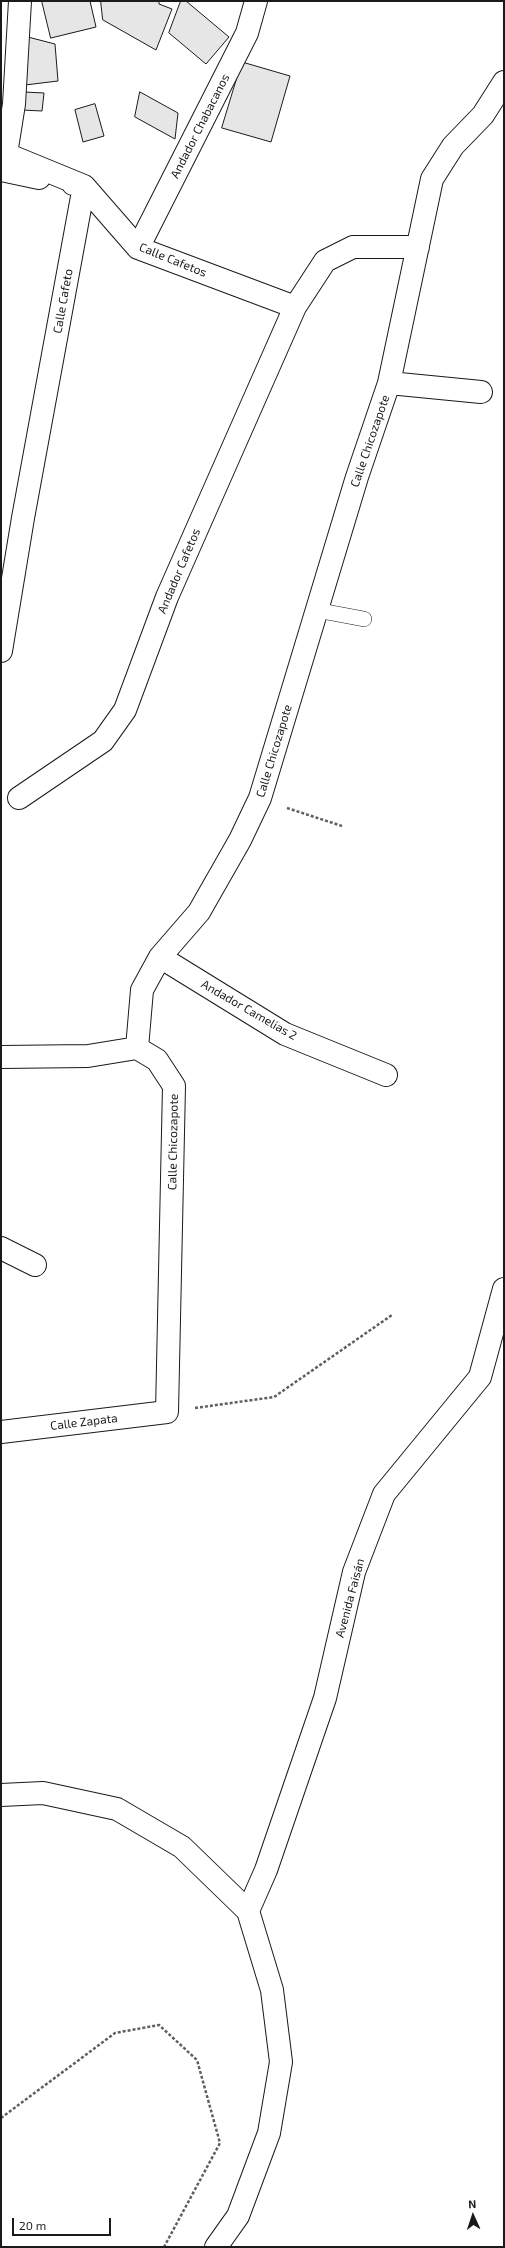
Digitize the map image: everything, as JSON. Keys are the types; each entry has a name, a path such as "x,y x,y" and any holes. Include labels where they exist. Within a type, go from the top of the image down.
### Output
{"street":[{"path":"20,1 14,104 6,154 84,186"},
{"name":"Andador Chabacanos","path":"138,248 247,33 256,1"},
{"name":"Calle Chicozapote","path":"167,1412 174,1086 157,1060 137,1048 142,990 160,957 199,912 240,840 260,798 356,477 390,383 432,179 453,146 483,115 504,82"},
{"path":"1,170 84,186"},
{"name":"Calle Cafetos","path":"84,186 138,248 294,307"},
{"name":"Calle Cafeto","path":"1,651 23,518 84,186"},
{"name":"Andador Cafetos","path":"18,798 103,741 125,710 167,597 294,307 325,261 353,247 418,247"},
{"path":"390,383 481,392"},
{"name":"Andador Camelias 2","path":"160,957 285,1034 386,1075"},
{"path":"1,1057 88,1056 137,1048"},
{"path":"1,1248 35,1265"},
{"name":"Avenida Faisán","path":"248,1911 266,1870 325,1698 354,1572 384,1494 480,1377 504,1288"},
{"name":"Calle Zapata","path":"1,1432 167,1412"},
{"path":"1,1795 43,1793 117,1809 182,1847 248,1911 272,1990 281,2062 269,2133 238,2216 216,2247"}],"lane":[{"path":"316,610 364,619"}],"path":[{"path":"260,798 342,826"},
{"path":"167,1412 274,1397 392,1315"},
{"path":"1,2118 115,2033 159,2025 197,2060 220,2142 164,2247"}],"building":[{"path":"42,1 90,1 96,27 51,38"},
{"path":"101,1 159,1 159,4 172,9 156,50 103,20"},
{"path":"181,1 186,1 229,37 206,64 169,33"},
{"path":"20,35 55,44 58,81 25,85"},
{"path":"242,62 290,76 271,142 222,128"},
{"path":"24,92 44,93 42,111 22,110"},
{"path":"140,92 178,113 175,139 135,117"},
{"path":"95,104 104,136 83,142 75,110"}]}
